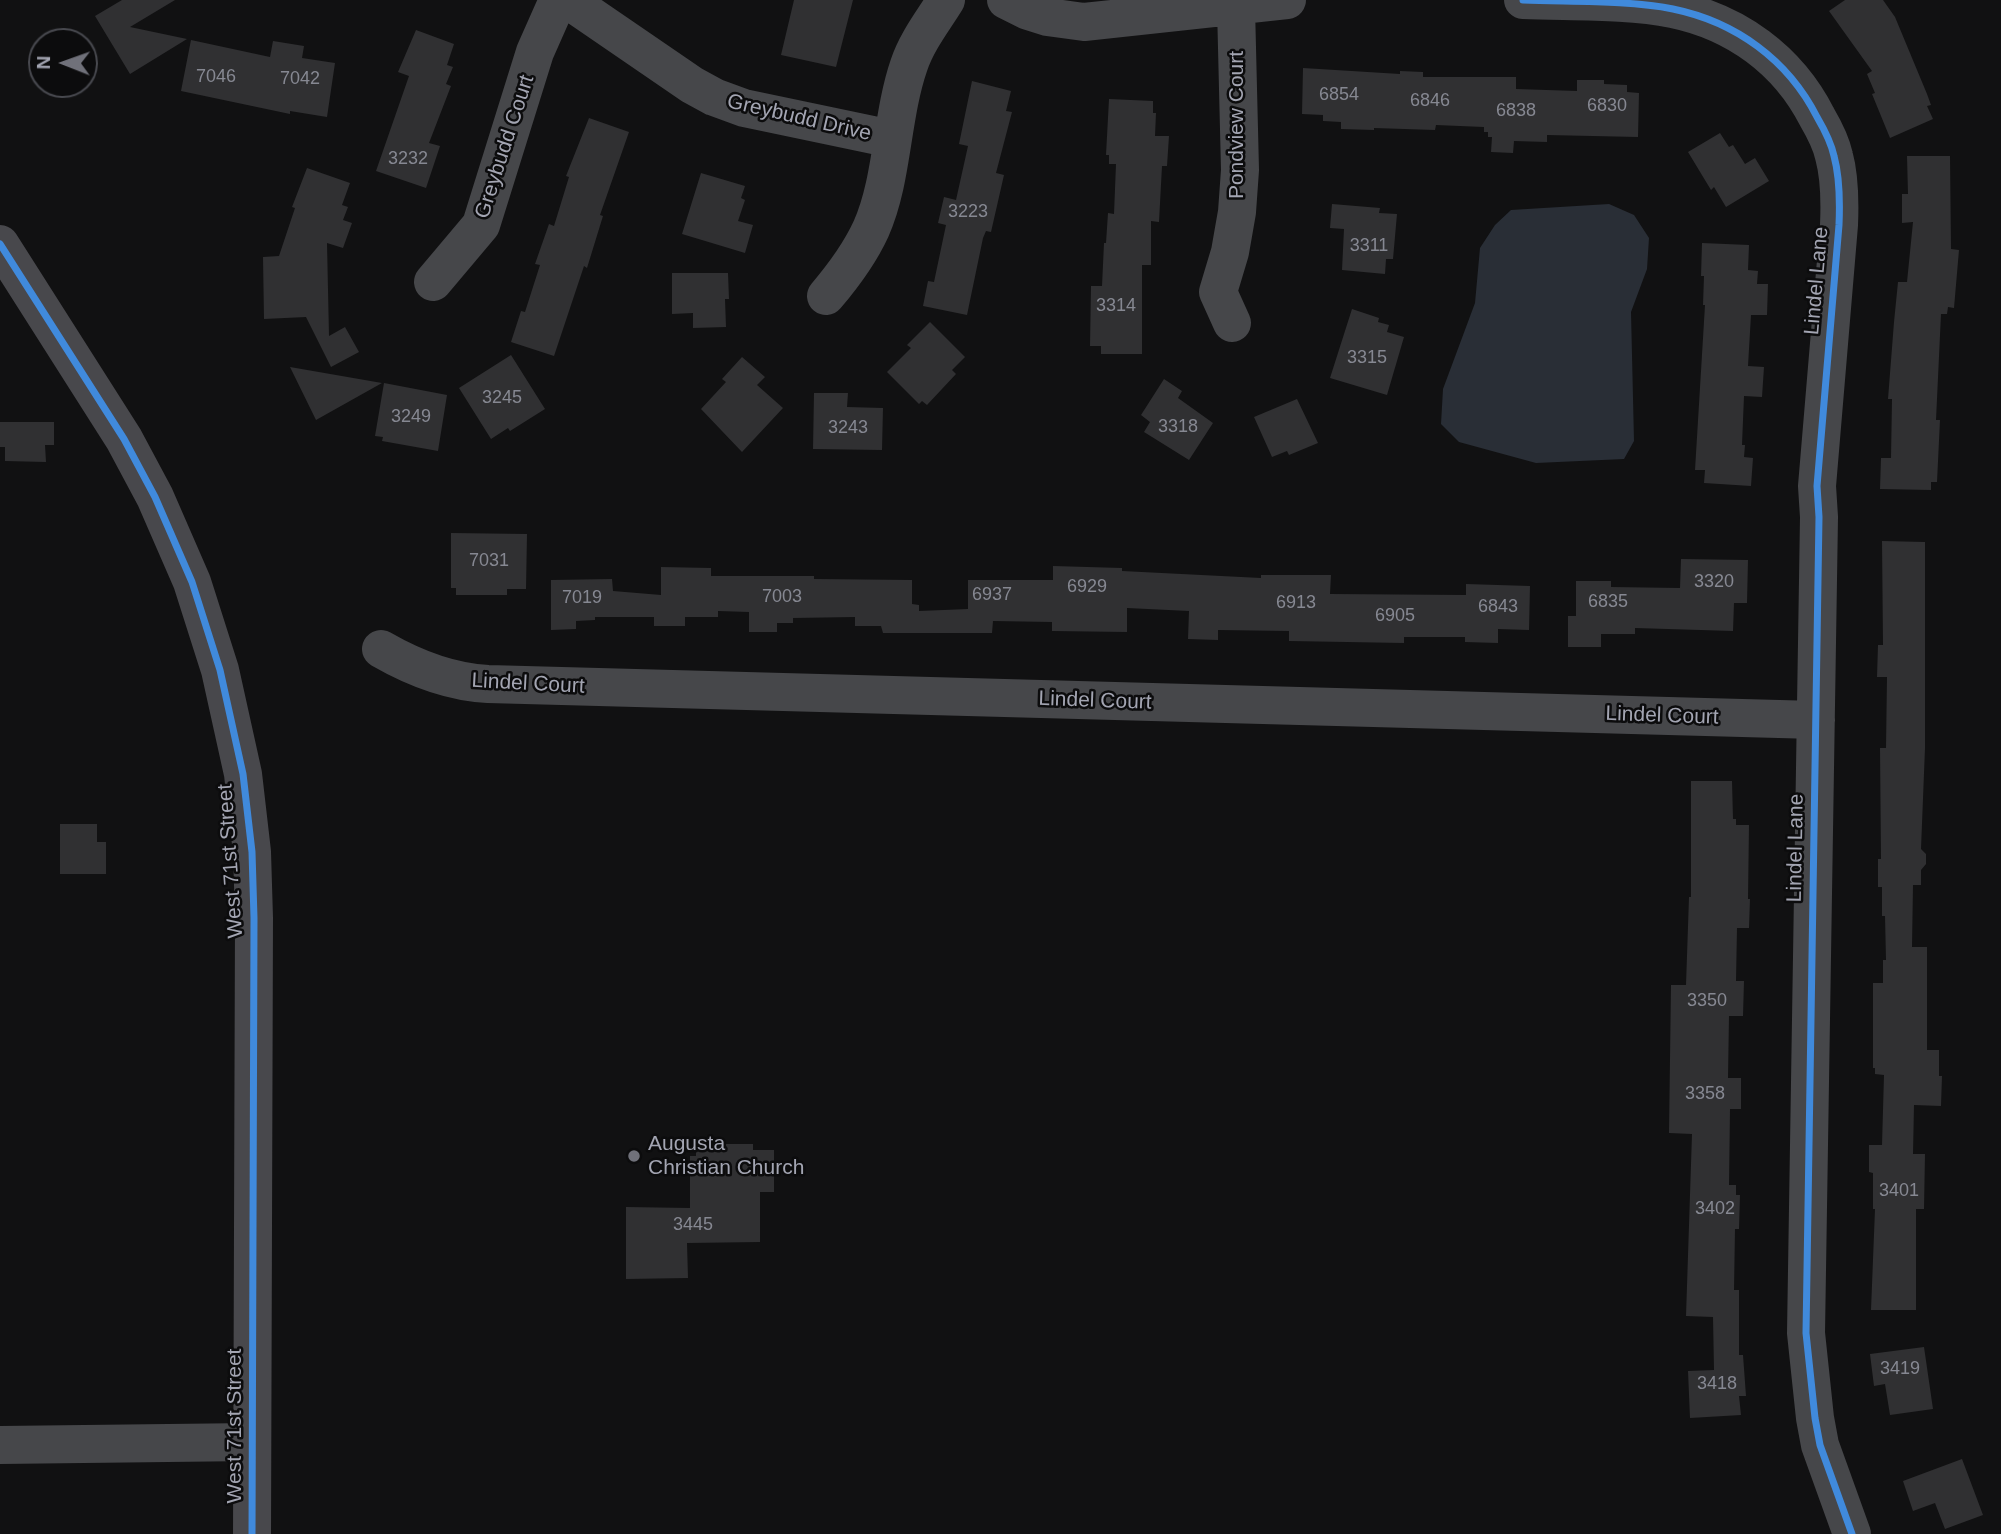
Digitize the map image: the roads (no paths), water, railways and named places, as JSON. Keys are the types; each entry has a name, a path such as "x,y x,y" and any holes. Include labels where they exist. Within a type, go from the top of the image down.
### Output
{"main road":[{"name":"West 71st Street","path":"0,244 124,439 155,497 192,582 220,670 243,774 252,852 254,918 252,1534"}],"street":[{"name":"Greybudd Court","path":"433,282 481,225 535,52 558,0"},
{"name":"Greybudd Drive","path":"568,0 692,85 714,97 752,110 892,139"},
{"path":"826,296 846,270 871,229 909,63 946,0"},
{"path":"1006,0 1028,11 1075,22 1099,22 1287,0"},
{"name":"Lindel Lane","path":"1523,0 1663,8 1702,17 1738,33 1770,56 1806,95 1835,157 1840,211 1817,486 1806,1333 1820,1445 1852,1534"},
{"name":"Pondview Court","path":"1231,323 1218,292 1230,252 1237,212 1240,170 1236,6"},
{"name":"Lindel Court","path":"381,649 419,669 477,684 1816,720"},
{"path":"0,1445 252,1442"}],"place":[{"name":"Augusta Christian Church","path":"634,1156"}]}
